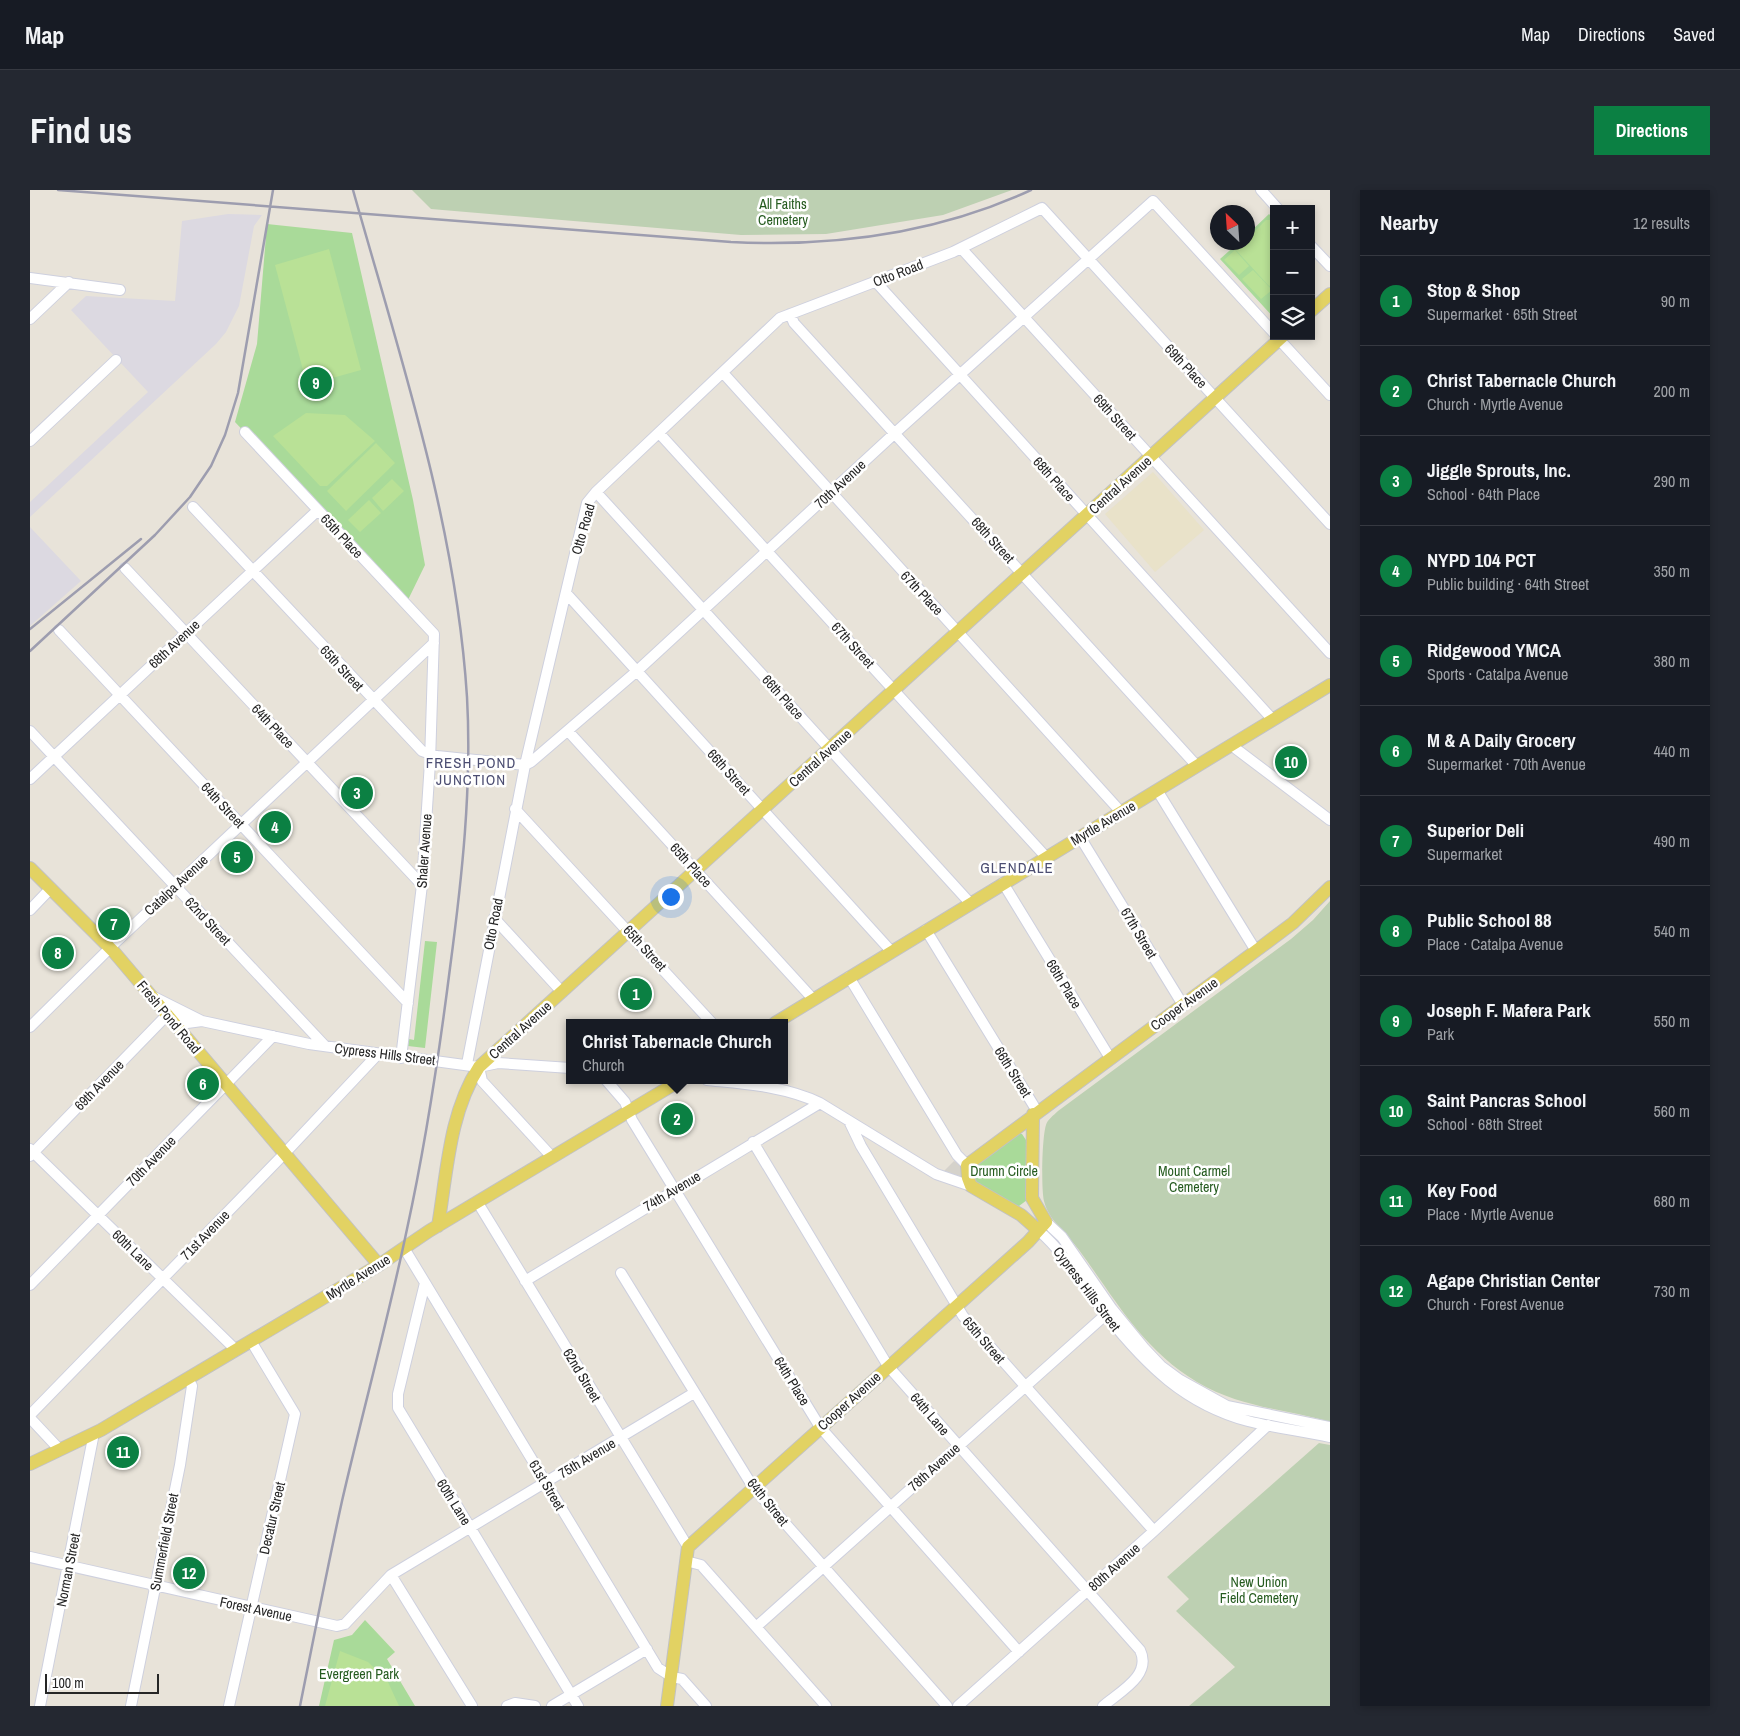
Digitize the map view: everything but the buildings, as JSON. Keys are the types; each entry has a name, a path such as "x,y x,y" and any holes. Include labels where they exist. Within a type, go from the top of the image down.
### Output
{"main road":[{"path":"1315,307 1330,294"},
{"name":"Central Avenue","path":"438,1226 458,1108 473,1065 562,992 630,932 1152,456 1274,340"},
{"name":"Myrtle Avenue","path":"780,1019 1330,685"},
{"name":"Fresh Pond Road","path":"30,868 110,948 379,1265"},
{"name":"Cooper Avenue","path":"967,1165 1035,1112 1293,923 1330,887"},
{"name":"Myrtle Avenue","path":"30,1464 94,1434 379,1265 438,1226 674,1084"},
{"path":"1035,1112 1032,1198 1042,1226"},
{"path":"967,1165 971,1186"},
{"name":"Cypress Hills Street","path":"971,1186 1042,1226"},
{"path":"1014,1211 1026,1206 1032,1198"},
{"name":"Cooper Avenue","path":"688,1547 1042,1226"},
{"path":"667,1706 688,1547"}],"street":[{"path":"1261,190 1274,205"},
{"name":"70th Avenue","path":"525,765 568,731 637,671 895,433 1153,201 1270,327"},
{"name":"69th Place","path":"1042,208 1330,524"},
{"name":"Otto Road","path":"473,1065 494,918 515,809 545,672 587,503 596,492 724,374 778,320 961,248 1042,208"},
{"name":"69th Street","path":"961,248 1330,653"},
{"path":"1315,250 1330,266"},
{"path":"30,278 120,290"},
{"path":"30,319 69,282"},
{"name":"68th Place","path":"876,282 1272,720"},
{"name":"68th Street","path":"790,314 794,324 1197,766"},
{"path":"1282,340 1330,395"},
{"path":"30,441 116,360"},
{"name":"67th Place","path":"724,374 1122,812"},
{"name":"65th Place","path":"245,432 431,630 434,634 434,642"},
{"name":"67th Street","path":"659,433 1046,857"},
{"name":"66th Place","path":"596,492 970,903"},
{"name":"65th Street","path":"193,507 422,752 525,765"},
{"name":"68th Avenue","path":"30,779 318,510"},
{"name":"64th Place","path":"125,568 422,885"},
{"name":"66th Street","path":"566,593 891,951"},
{"name":"64th Street","path":"59,630 408,1003"},
{"name":"Catalpa Avenue","path":"30,1027 175,886 434,642"},
{"name":"Shaler Avenue","path":"401,1058 422,885 430,754 434,642"},
{"name":"62nd Street","path":"30,730 325,1046"},
{"name":"65th Place","path":"568,731 813,999"},
{"path":"1231,745 1330,820"},
{"path":"1158,790 1256,951"},
{"name":"65th Street","path":"515,809 708,1019"},
{"name":"67th Street","path":"1080,837 1183,1004"},
{"name":"66th Place","path":"1003,884 1110,1058"},
{"path":"30,910 50,888"},
{"path":"494,918 562,992"},
{"name":"66th Street","path":"926,930 1035,1112"},
{"path":"849,977 957,1156 967,1165"},
{"name":"Cypress Hills Street","path":"151,996 202,1021 325,1046 401,1058 473,1065 498,1063 566,1068"},
{"name":"Cypress Hills Street","path":"167,1015 187,1022 202,1021"},
{"name":"69th Avenue","path":"31,1152 167,1015"},
{"name":"70th Avenue","path":"30,1285 273,1036"},
{"name":"71st Avenue","path":"30,1417 378,1054"},
{"path":"473,1065 482,1081 552,1157"},
{"name":"64th Place","path":"609,1084 625,1102 675,1190 820,1427 1019,1652"},
{"name":"Cypress Hills Street","path":"750,1084 800,1094 820,1103 936,1174 971,1186"},
{"name":"74th Avenue","path":"525,1281 752,1142 820,1103"},
{"name":"65th Street","path":"850,1123 861,1146 956,1306 1154,1531"},
{"name":"64th Lane","path":"752,1142 888,1366 1140,1650 1144,1658 1144,1667 1139,1675 1103,1706"},
{"name":"60th Lane","path":"31,1152 236,1350"},
{"name":"62nd Street","path":"478,1203 688,1547"},
{"name":"Cypress Hills Street","path":"1042,1226 1062,1237 1138,1356 1174,1386 1201,1403 1228,1414 1268,1425 1330,1437"},
{"name":"61st Street","path":"404,1248 658,1668 672,1677 682,1679 706,1706"},
{"name":"64th Street","path":"621,1273 753,1487 947,1706"},
{"name":"60th Lane","path":"424,1283 398,1394 398,1408 578,1706"},
{"name":"Cypress Hills Street","path":"1109,1311 1161,1366 1180,1380 1227,1406 1330,1427"},
{"name":"78th Avenue","path":"756,1627 1109,1311"},
{"name":"Decatur Street","path":"229,1706 295,1414 251,1341"},
{"name":"Summerfield Street","path":"131,1706 180,1465 192,1386 188,1378"},
{"name":"75th Avenue","path":"337,1626 345,1624 391,1575 694,1393"},
{"path":"30,1417 60,1450"},
{"name":"80th Avenue","path":"958,1706 1154,1531 1268,1425"},
{"name":"Norman Street","path":"40,1706 94,1434"},
{"name":"Forest Avenue","path":"30,1557 337,1626"},
{"path":"686,1561 701,1565 826,1706"},
{"path":"391,1575 472,1706"},
{"path":"552,1706 647,1649"},
{"path":"507,1706 516,1703 535,1706"}],"shaded area":[{"path":"228,214 262,215 254,226 239,306 226,332 216,344 30,517 30,502 148,392 71,310 86,296 175,301 182,221"},
{"path":"1153,472 1204,530 1155,572 1105,514"},
{"path":"30,527 81,581 30,626"},
{"path":"954,1161 963,1167 964,1180 943,1172"}],"green space":[{"name":"All Faiths Cemetery","path":"412,190 1012,190 943,215 826,234 741,235 431,209"},
{"path":"1270,215 1270,314 1220,259 1230,250 1255,250 1255,227"},
{"path":"1266,220 1270,220 1269,286 1236,250 1255,250 1255,231"},
{"path":"267,224 352,233 413,500 425,565 406,604 235,422 257,344"},
{"path":"329,249 361,370 307,385 275,265"},
{"path":"1235,250 1249,266 1239,275 1224,260"},
{"path":"1253,270 1270,288 1270,292 1261,299 1242,279"},
{"path":"306,413 345,415 375,441 327,486 320,486 273,436"},
{"path":"376,443 395,463 346,511 327,491"},
{"path":"392,479 404,491 383,511 372,498"},
{"path":"369,500 381,513 360,532 348,520"},
{"name":"Mount Carmel Cemetery","path":"1330,901 1330,1422 1230,1397 1213,1391 1177,1369 1160,1354 1131,1322 1079,1250 1050,1215 1044,1201 1042,1175 1045,1131 1049,1119 1291,939 1313,920"},
{"path":"425,941 437,942 425,1048 408,1046 409,1039 414,1040"},
{"name":"Drumn Circle","path":"1011,1134 1022,1134 1028,1143 1027,1200 1019,1206 1013,1205 972,1181 971,1167"},
{"name":"New Union Field Cemetery","path":"1319,1443 1330,1445 1330,1706 1189,1706 1235,1667 1176,1611 1189,1599 1167,1577"},
{"name":"Evergreen Park","path":"365,1620 395,1652 387,1659 415,1706 319,1706 334,1640 352,1635"},
{"path":"340,1651 368,1662 387,1680 399,1706 325,1706"}],"railway":[{"path":"58,190 731,242 770,243 847,239 922,227 995,205 1031,190"},
{"path":"30,651 155,535 190,497 211,466 225,435 238,393 273,190"},
{"path":"300,1706 342,1501 392,1297 420,1164 437,1066 454,934 467,799 467,697 461,632 451,568 424,441 353,190"},
{"path":"30,629 141,539"}],"place":[{"name":"Joseph F. Mafera Park","path":"316,383"},
{"name":"Saint Pancras School","path":"1291,762"},
{"name":"Jiggle Sprouts, Inc.","path":"357,793"},
{"name":"NYPD 104 PCT","path":"275,827"},
{"name":"Ridgewood YMCA","path":"237,857"},
{"name":"Superior Deli","path":"114,924"},
{"name":"Public School 88","path":"58,953"},
{"name":"Stop & Shop","path":"636,994"},
{"name":"M & A Daily Grocery","path":"203,1084"},
{"name":"Christ Tabernacle Church","path":"677,1119"},
{"name":"Key Food","path":"123,1452"},
{"name":"Agape Christian Center","path":"189,1573"}],"district":[{"name":"FRESH POND JUNCTION","path":"471,772"},
{"name":"GLENDALE","path":"1017,868"}]}
